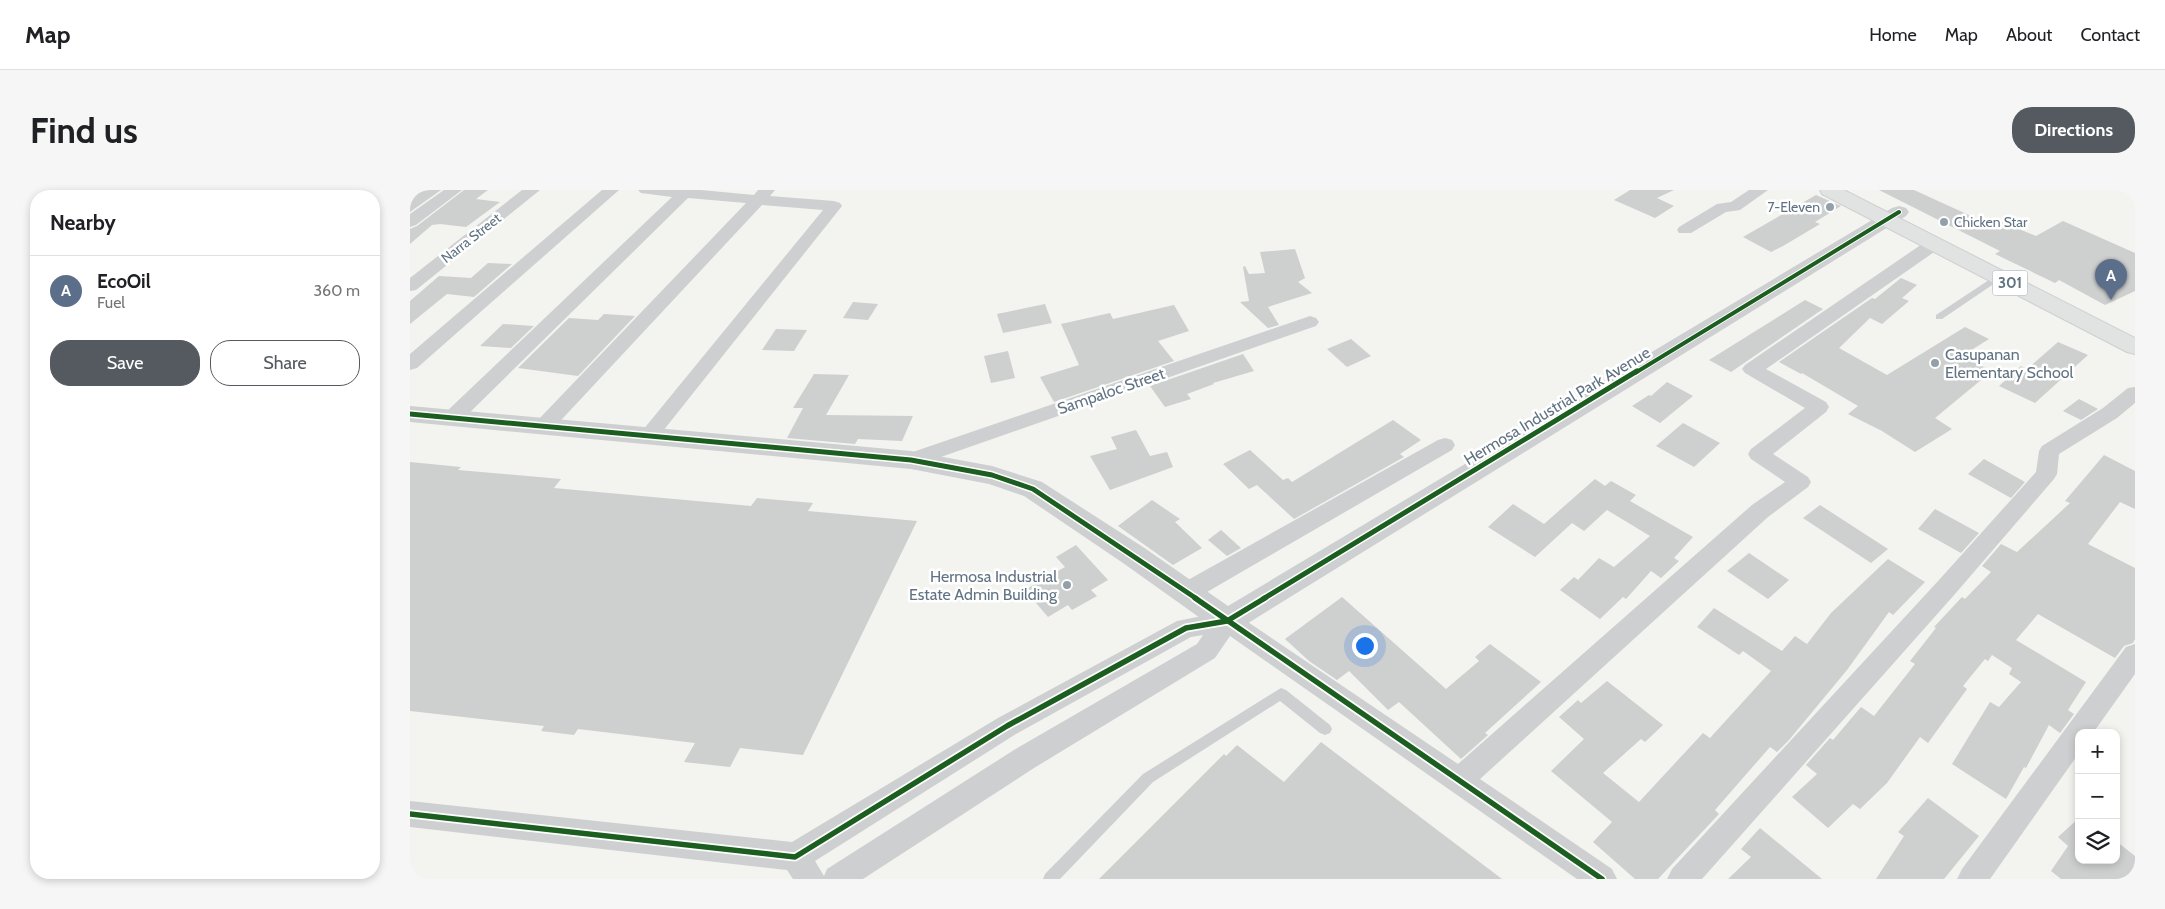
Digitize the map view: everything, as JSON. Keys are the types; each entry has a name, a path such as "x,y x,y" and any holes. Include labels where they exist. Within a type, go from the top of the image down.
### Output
{"main road":[{"name":"301","path":"1829,190 1892,215 2135,331"},
{"name":"301","path":"1856,190 1934,244 2135,347"}],"street":[{"path":"410,222 454,190"},
{"name":"Narra Street","path":"410,286 532,190"},
{"path":"410,364 611,190"},
{"path":"646,190 763,194 834,206 648,436"},
{"path":"1685,230 1723,207 1734,207 1760,190"},
{"path":"452,418 687,192"},
{"path":"543,427 763,194"},
{"name":"Hermosa Industrial Park Avenue","path":"1227,621 1892,215"},
{"path":"1459,781 1760,512 1800,482 1758,454 1820,407 1752,369 1934,244"},
{"name":"Sampaloc Street","path":"911,460 1310,322"},
{"path":"1682,879 2046,474 2049,451 2110,413 2135,393"},
{"path":"410,414 911,460 992,475 1033,489 1187,592 1602,879"},
{"path":"1187,592 1446,445"},
{"path":"410,814 802,868 1007,726 1186,628 1227,621"},
{"path":"837,879 1024,759 1206,651 1227,621"},
{"path":"1972,879 2135,654"}],"lane":[{"path":"1938,317 1998,277"},
{"path":"1050,879 1148,778 1281,694 1325,729"}],"building":[{"path":"416,190 441,190 410,212 410,194"},
{"path":"464,190 488,190 476,199 500,202 466,227 432,225 410,244 410,229 417,226"},
{"path":"1630,190 1674,190 1657,198 1674,206 1655,218 1614,200"},
{"path":"1879,190 1914,190 1993,226 2000,221 2036,236 2063,221 2135,253 2135,291 2105,305 2059,280 2055,283 1995,254 2000,251"},
{"path":"1816,195 1841,206 1815,222 1820,224 1783,246 1771,252 1743,237"},
{"path":"1295,249 1305,278 1298,282 1312,293 1268,307 1279,325 1268,328 1240,302 1249,301 1243,267 1245,266 1249,274 1265,273 1260,252"},
{"path":"488,263 512,264 474,297 447,294 410,324 410,301 439,276 471,278"},
{"path":"1901,278 1917,285 1902,298 1909,301 1882,324 1870,318 1839,348 1887,375 1965,327 1989,339 1962,356 1992,371 1935,418 1952,429 1915,452 1882,431 1848,414 1858,406 1802,373 1779,362 1872,298 1875,299"},
{"path":"1805,300 1823,309 1731,372 1709,360"},
{"path":"853,302 878,304 868,320 843,318"},
{"path":"1045,304 1052,323 1003,333 997,314"},
{"path":"1174,305 1189,331 1158,341 1174,361 1054,402 1040,377 1079,365 1061,324 1110,313 1113,319"},
{"path":"604,314 635,316 578,376 518,368 569,318 598,320"},
{"path":"503,324 534,326 511,348 480,346"},
{"path":"776,329 807,330 794,351 762,350"},
{"path":"1351,339 1371,356 1347,367 1327,349"},
{"path":"2058,342 2088,355 2035,403 1999,386 2021,366 2027,369"},
{"path":"1008,351 1015,378 991,383 984,356"},
{"path":"1243,354 1254,371 1213,383 1187,394 1191,399 1165,407 1150,386"},
{"path":"814,374 849,375 826,415 913,416 902,441 858,439 855,444 787,438 803,408 793,408"},
{"path":"1667,382 1693,396 1660,423 1632,406 1649,395 1651,396"},
{"path":"2079,399 2098,409 2081,420 2063,411"},
{"path":"1393,420 1421,440 1400,454 1404,457 1294,519 1257,485 1249,489 1223,464 1250,450 1283,480 1288,478 1292,482"},
{"path":"1683,423 1720,443 1694,467 1656,446"},
{"path":"1136,430 1150,456 1167,452 1173,467 1110,490 1090,456 1117,449 1111,437"},
{"path":"2104,455 2135,471 2135,509 2120,502 2088,544 2135,568 2135,639 2133,643 2124,646 2115,658 2038,614 2016,640 2086,682 2068,710 2074,714 2060,733 2049,725 2026,768 2024,767 2006,799 1952,764 1990,702 1999,707 2021,682 2009,674 2012,668 1992,655 1988,661 1985,659 1963,686 1967,689 1928,743 1920,737 1887,783 1860,809 1853,804 1828,828 1792,797 1817,774 1806,765 1830,738 1833,740 1861,707 1874,716 1915,664 1910,661 1936,628 1934,627 1962,597 1965,599 1991,572 1982,566 2001,544 2017,552 2070,503 2065,501"},
{"path":"1984,459 2025,482 2011,498 1968,474"},
{"path":"410,462 461,467 458,470 561,479 554,488 751,506 757,498 813,503 808,511 917,521 803,755 740,748 730,767 684,762 695,743 578,729 574,735 541,731 544,726 410,711"},
{"path":"1595,479 1605,486 1611,481 1636,495 1630,501 1693,537 1674,558 1679,561 1661,578 1651,571 1626,599 1623,597 1600,619 1560,590 1574,577 1578,580 1599,558 1614,567 1650,536 1607,510 1584,531 1572,523 1535,557 1488,527 1513,504 1544,524"},
{"path":"1152,500 1180,519 1175,522 1202,548 1173,565 1118,526"},
{"path":"1820,505 1888,549 1871,563 1803,518"},
{"path":"1935,509 1979,533 1961,553 1918,529"},
{"path":"1221,530 1241,548 1227,556 1208,540"},
{"name":"Hermosa Industrial Estate Admin Building","path":"1076,545 1108,580 1091,590 1097,596 1072,610 1068,605 1048,617 1025,590 1065,567 1056,557"},
{"path":"1749,553 1789,580 1768,599 1727,571"},
{"path":"1888,559 1925,582 1893,615 1889,612 1847,670 1789,740 1777,752 1770,747 1715,810 1719,814 1658,879 1635,879 1593,842 1612,822 1551,771 1584,739 1559,717 1578,700 1581,703 1607,681 1663,725 1645,742 1641,739 1603,773 1639,802 1703,733 1710,738 1771,671 1743,651 1739,655 1697,627 1714,608 1782,651 1795,636 1807,644 1831,613"},
{"path":"1342,597 1446,689 1479,661 1475,657 1490,644 1541,682 1485,733 1488,735 1461,759 1399,702 1388,710 1349,671 1337,680 1309,661 1285,639"},
{"path":"1321,742 1502,879 1099,879 1224,754 1226,756 1237,745 1284,782"},
{"path":"1928,798 1979,836 1944,879 1876,879 1904,836 1898,832"},
{"path":"2075,822 2075,864 2120,864 2120,844 2135,856 2135,874 2130,879 2061,879 2051,871 2068,846 2058,837"},
{"path":"1760,828 1822,879 1728,879 1751,857 1741,849"}],"cycle path":[{"path":"410,814 795,857 1007,726 1186,628 1227,621 1899,212"},
{"path":"410,414 911,460 992,475 1033,489 1133,555 1602,879"}],"place":[{"name":"7-Eleven","path":"1830,207"},
{"name":"Chicken Star","path":"1944,222"},
{"name":"EcoOil","path":"2111,300"},
{"name":"Casupanan Elementary School","path":"1935,363"},
{"name":"Hermosa Industrial Estate Admin Building","path":"1067,585"}]}
